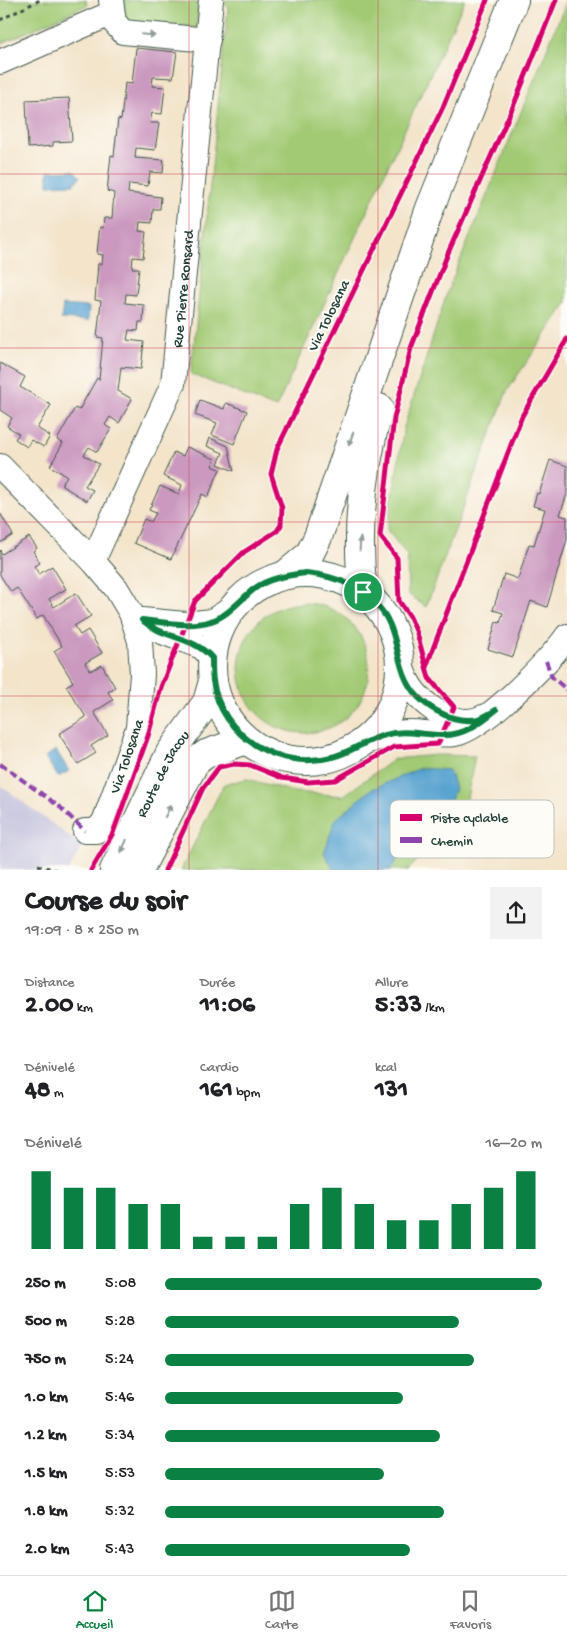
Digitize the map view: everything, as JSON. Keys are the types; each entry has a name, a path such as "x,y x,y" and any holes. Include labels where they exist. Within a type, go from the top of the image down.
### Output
{"main road":[{"path":"285,575 309,555 318,537 424,225 514,0"},
{"path":"363,592 359,559 363,480 377,416 412,294 505,50 522,0"},
{"path":"212,669 219,703 230,724 246,740 273,756 303,762 333,757 361,744 383,721 396,693 400,662 395,635 382,611 363,592 346,581 326,575 306,573 285,575"},
{"name":"Route de Jacou","path":"114,870 170,753 207,702 219,631 233,608 256,587 285,575"},
{"name":"Route de Jacou","path":"139,870 195,762 206,754 246,740"}],"street":[{"name":"Rue Pierre Ronsard","path":"93,561 173,384 211,0"},
{"path":"0,62 112,6 117,28 123,32 208,40"},
{"path":"0,466 93,561 116,588 136,617 151,628 202,647 212,669"},
{"path":"136,617 185,624 212,621 233,608"},
{"path":"85,831 96,831 104,822 138,728 142,674 136,617"},
{"path":"361,744 386,734 409,732 442,735 458,734 479,724 496,710 567,636"},
{"path":"400,662 411,687 421,699 437,711 458,719 479,719 496,710"}],"path":[{"path":"0,20 40,0"},
{"path":"38,865 56,870"}],"shaded area":[{"path":"0,785 82,846 69,870 0,870"}],"green space":[{"path":"0,0 86,0 87,5 0,44"},
{"path":"125,0 198,3 197,28 124,23"},
{"path":"224,0 465,0 276,408 191,374 228,8"},
{"path":"567,0 567,303 507,391 426,607 408,594 407,555 387,530 404,427 448,290"},
{"path":"304,603 317,604 329,608 350,622 364,643 368,655 368,681 364,693 350,714 329,728 317,732 304,733 291,732 279,728 258,714 244,693 240,681 239,668 240,655 244,643 258,622 279,608 291,604"},
{"path":"436,755 475,756 467,800 390,800 390,858 420,858 408,870 181,870 224,784 247,779 294,792 343,796 394,759"}],"water":[{"path":"74,170 80,177 74,184 48,185 48,171"},
{"path":"63,305 89,307 88,321 61,319"},
{"path":"56,750 69,771 58,777 45,757"},
{"path":"420,768 449,770 455,788 451,800 390,800 390,858 399,858 390,870 334,870 324,853 335,820 370,790"}],"building":[{"path":"136,48 177,52 173,78 153,77 152,86 165,87 162,114 152,113 150,123 159,123 155,150 136,148 135,158 164,160 163,173 150,172 148,186 129,184 128,193 161,197 160,209 153,209 152,223 140,222 139,231 146,232 143,258 133,257 132,268 139,268 136,295 126,294 125,303 144,305 143,322 139,322 138,331 129,330 127,340 144,342 141,369 121,367 118,391 132,399 119,423 110,417 105,425 111,429 97,452 89,447 84,455 99,464 85,486 93,490 87,501 61,485 67,476 50,466 63,443 57,440 75,408 79,410 97,378 99,380 103,338 97,337 101,301 95,300 98,264 102,264 103,255 97,254 99,234 100,227 103,228 104,218 112,218 114,193 107,191 111,155 114,156 118,119 121,120 125,83 132,84"},
{"path":"69,98 72,141 53,142 53,146 28,148 26,100"},
{"path":"0,363 25,377 20,387 51,405 37,428 50,436 44,447 31,440 27,447 15,439 19,434 7,426 12,418 0,410"},
{"path":"200,400 224,409 226,403 247,411 234,444 212,435 217,423 195,415"},
{"path":"210,438 228,446 234,471 218,464 223,453 207,446"},
{"path":"187,447 215,459 212,466 220,469 208,497 202,494 171,559 134,543 144,519 151,522 156,513 149,510 160,486 179,494 182,485 163,476 174,452 183,456"},
{"path":"550,460 567,466 567,494 560,515 567,517 567,540 547,607 531,601 513,657 488,649 496,622 500,623 503,613 493,610 504,574 518,579 529,544 534,545 545,509 533,506"},
{"path":"0,513 13,535 0,543"},
{"path":"29,537 37,548 33,551 40,563 34,566 39,574 52,566 66,589 49,599 54,607 76,593 91,616 74,626 80,635 88,630 102,653 85,663 90,671 102,665 115,687 108,692 113,700 94,712 108,735 91,746 96,753 78,764 59,734 86,717 66,686 73,682 54,651 62,646 43,615 37,619 17,588 11,592 0,575 0,550 2,554"}],"marked path":[{"path":"546,661 552,677 567,690"},
{"path":"0,764 60,807 85,831"}],"cycle path":[{"name":"Via Tolosana","path":"91,870 113,833 148,736 161,687 195,601 244,552 277,531 281,525 282,508 271,474 277,449 443,107 487,0"},
{"path":"165,870 203,788 219,767 234,764 250,765 282,778 308,782 335,780 394,747 438,744 454,707 429,678 417,633 410,617 399,601 397,558 380,536 394,418 411,348 448,253 515,102 556,0"},
{"path":"426,667 522,416 567,339"}],"route":[{"path":"306,573 326,575 346,581 363,592 382,611 395,635 400,662 407,681 421,699 437,711 458,719 479,719 496,710 479,724 458,734 442,735 409,732 386,734 333,757 303,762 273,756 246,740 230,724 219,703 213,681 212,658 202,647 151,628 142,620 185,624 212,621 233,608 256,587 285,575 306,573"}]}
